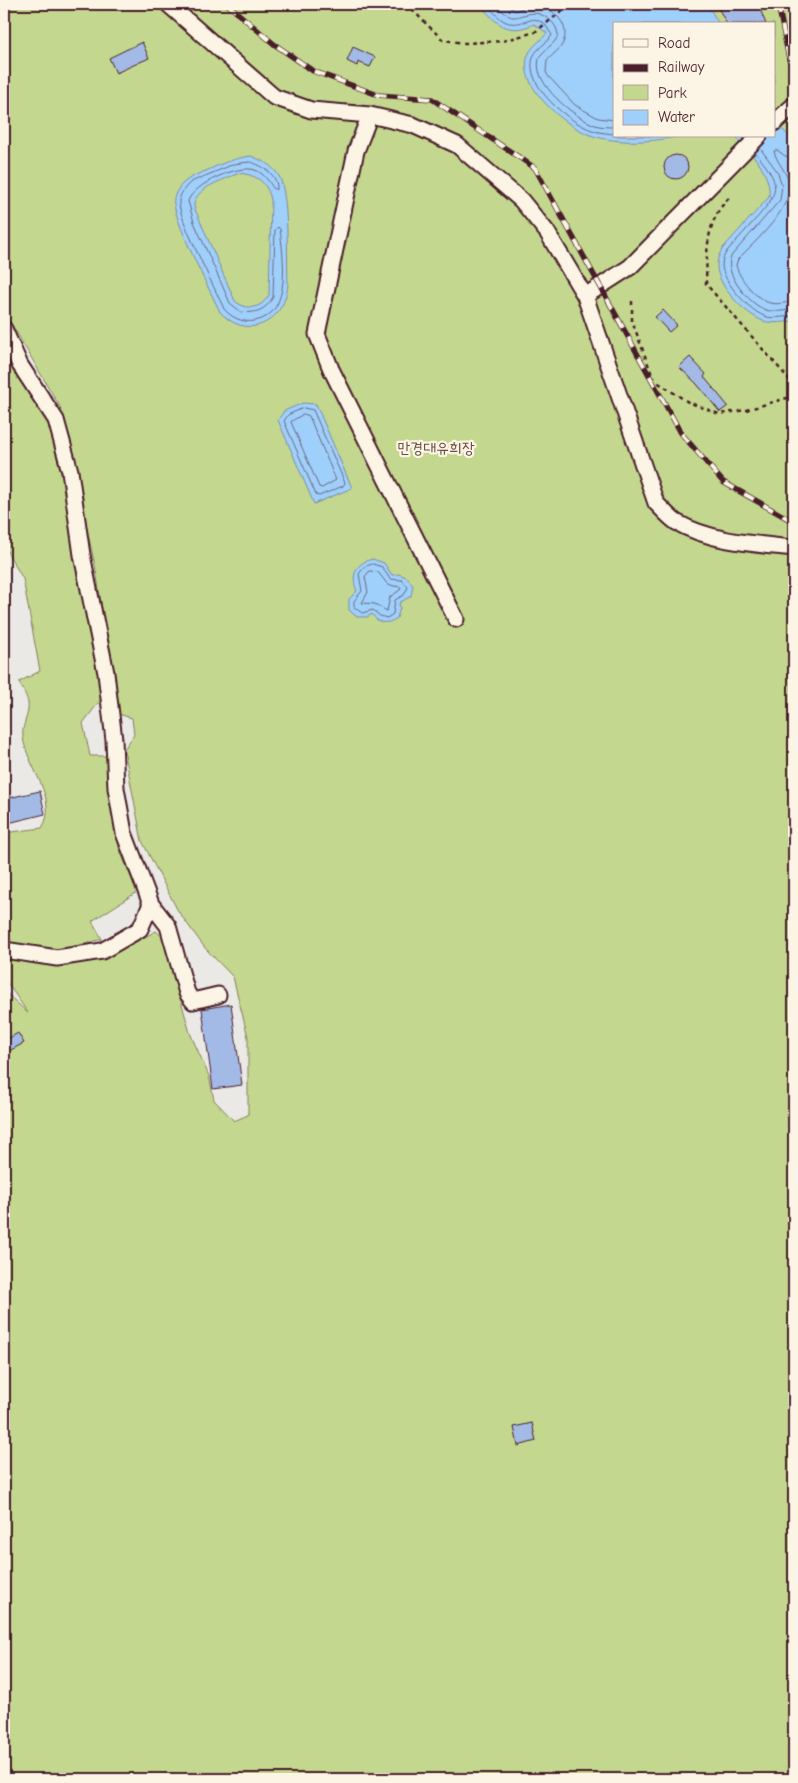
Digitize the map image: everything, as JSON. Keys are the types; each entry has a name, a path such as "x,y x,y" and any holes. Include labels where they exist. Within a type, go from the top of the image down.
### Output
{"street":[{"path":"168,4 274,97 311,110 370,114 413,126 448,141 482,164 521,200 537,219 586,296 656,503 675,521 699,533 747,543 794,548"},
{"path":"370,114 356,152 317,334 331,369 456,619"},
{"path":"586,296 630,267 757,138"},
{"path":"4,329 20,365 56,420 70,471 82,554 106,673 114,740 116,788 124,833 151,904 168,926 187,993 193,1001 218,995"},
{"path":"4,950 57,958 102,951 140,929 151,904"}],"path":[{"path":"406,4 443,40 465,43 503,41 535,32 570,6 569,4"},
{"path":"729,198 719,208 708,233 706,284 794,385"},
{"path":"632,301 632,321 654,380 688,402 719,414 746,410 794,396"}],"green space":[{"name":"만경대유희장","path":"4,4 794,4 794,1779 4,1779 4,991 28,1013 4,978 4,956 59,966 108,957 156,931 169,943 176,983 190,1033 209,1076 214,1100 234,1121 248,1115 248,1037 233,977 205,948 178,911 142,841 124,749 134,735 132,718 118,714 96,570 60,407 4,311"},
{"path":"4,343 24,385 48,422 68,501 102,698 83,723 90,756 106,756 119,848 137,892 92,921 102,939 53,949 31,948 4,943 4,833 42,828 47,806 45,794 25,748 23,733 28,703 19,682 40,671 23,579 4,546"}],"water":[{"path":"480,4 707,4 718,22 613,22 613,138 670,138 648,141 625,141 593,136 569,124 556,114 535,91 526,65 529,53 547,33 534,24 517,29 503,26"},
{"path":"776,124 794,140 794,321 775,323 763,321 756,317 733,298 718,274 718,258 723,248 769,197 769,188 764,172 737,138 776,138"},
{"path":"251,156 270,166 279,176 282,185 287,228 288,284 280,309 273,317 263,324 242,326 231,321 220,312 184,236 174,207 174,198 179,187 192,177 234,159","holes":["239,173 260,180 267,188 271,200 269,295 266,300 254,307 244,306 235,301 194,207 198,195 210,186"]},
{"path":"303,403 316,404 352,488 314,504 278,420 284,411"},
{"path":"373,559 384,563 392,575 399,574 408,578 413,586 411,596 399,603 400,608 397,618 390,622 380,622 372,614 367,617 357,617 349,610 349,599 357,591 354,580 356,570 362,563"}],"building":[{"path":"716,4 758,4 765,22 726,22"},
{"path":"142,42 149,58 116,73 109,58"},
{"path":"353,47 375,57 370,67 358,62 357,66 347,61"},
{"path":"676,155 685,158 688,167 685,176 676,179 667,176 664,167 667,158"},
{"path":"663,310 677,325 669,332 655,317"},
{"path":"690,357 706,374 704,377 728,406 720,412 696,383 679,367"},
{"path":"40,791 45,814 4,824 4,799"},
{"path":"231,1004 242,1085 213,1089 202,1009"},
{"path":"18,1033 24,1043 7,1052 4,1041"},
{"path":"532,1423 536,1441 518,1446 514,1427"}],"railway":[{"path":"227,4 274,44 313,71 378,95 432,99 535,168 681,433 723,482 794,522"},
{"path":"778,4 789,59 794,71"}]}
